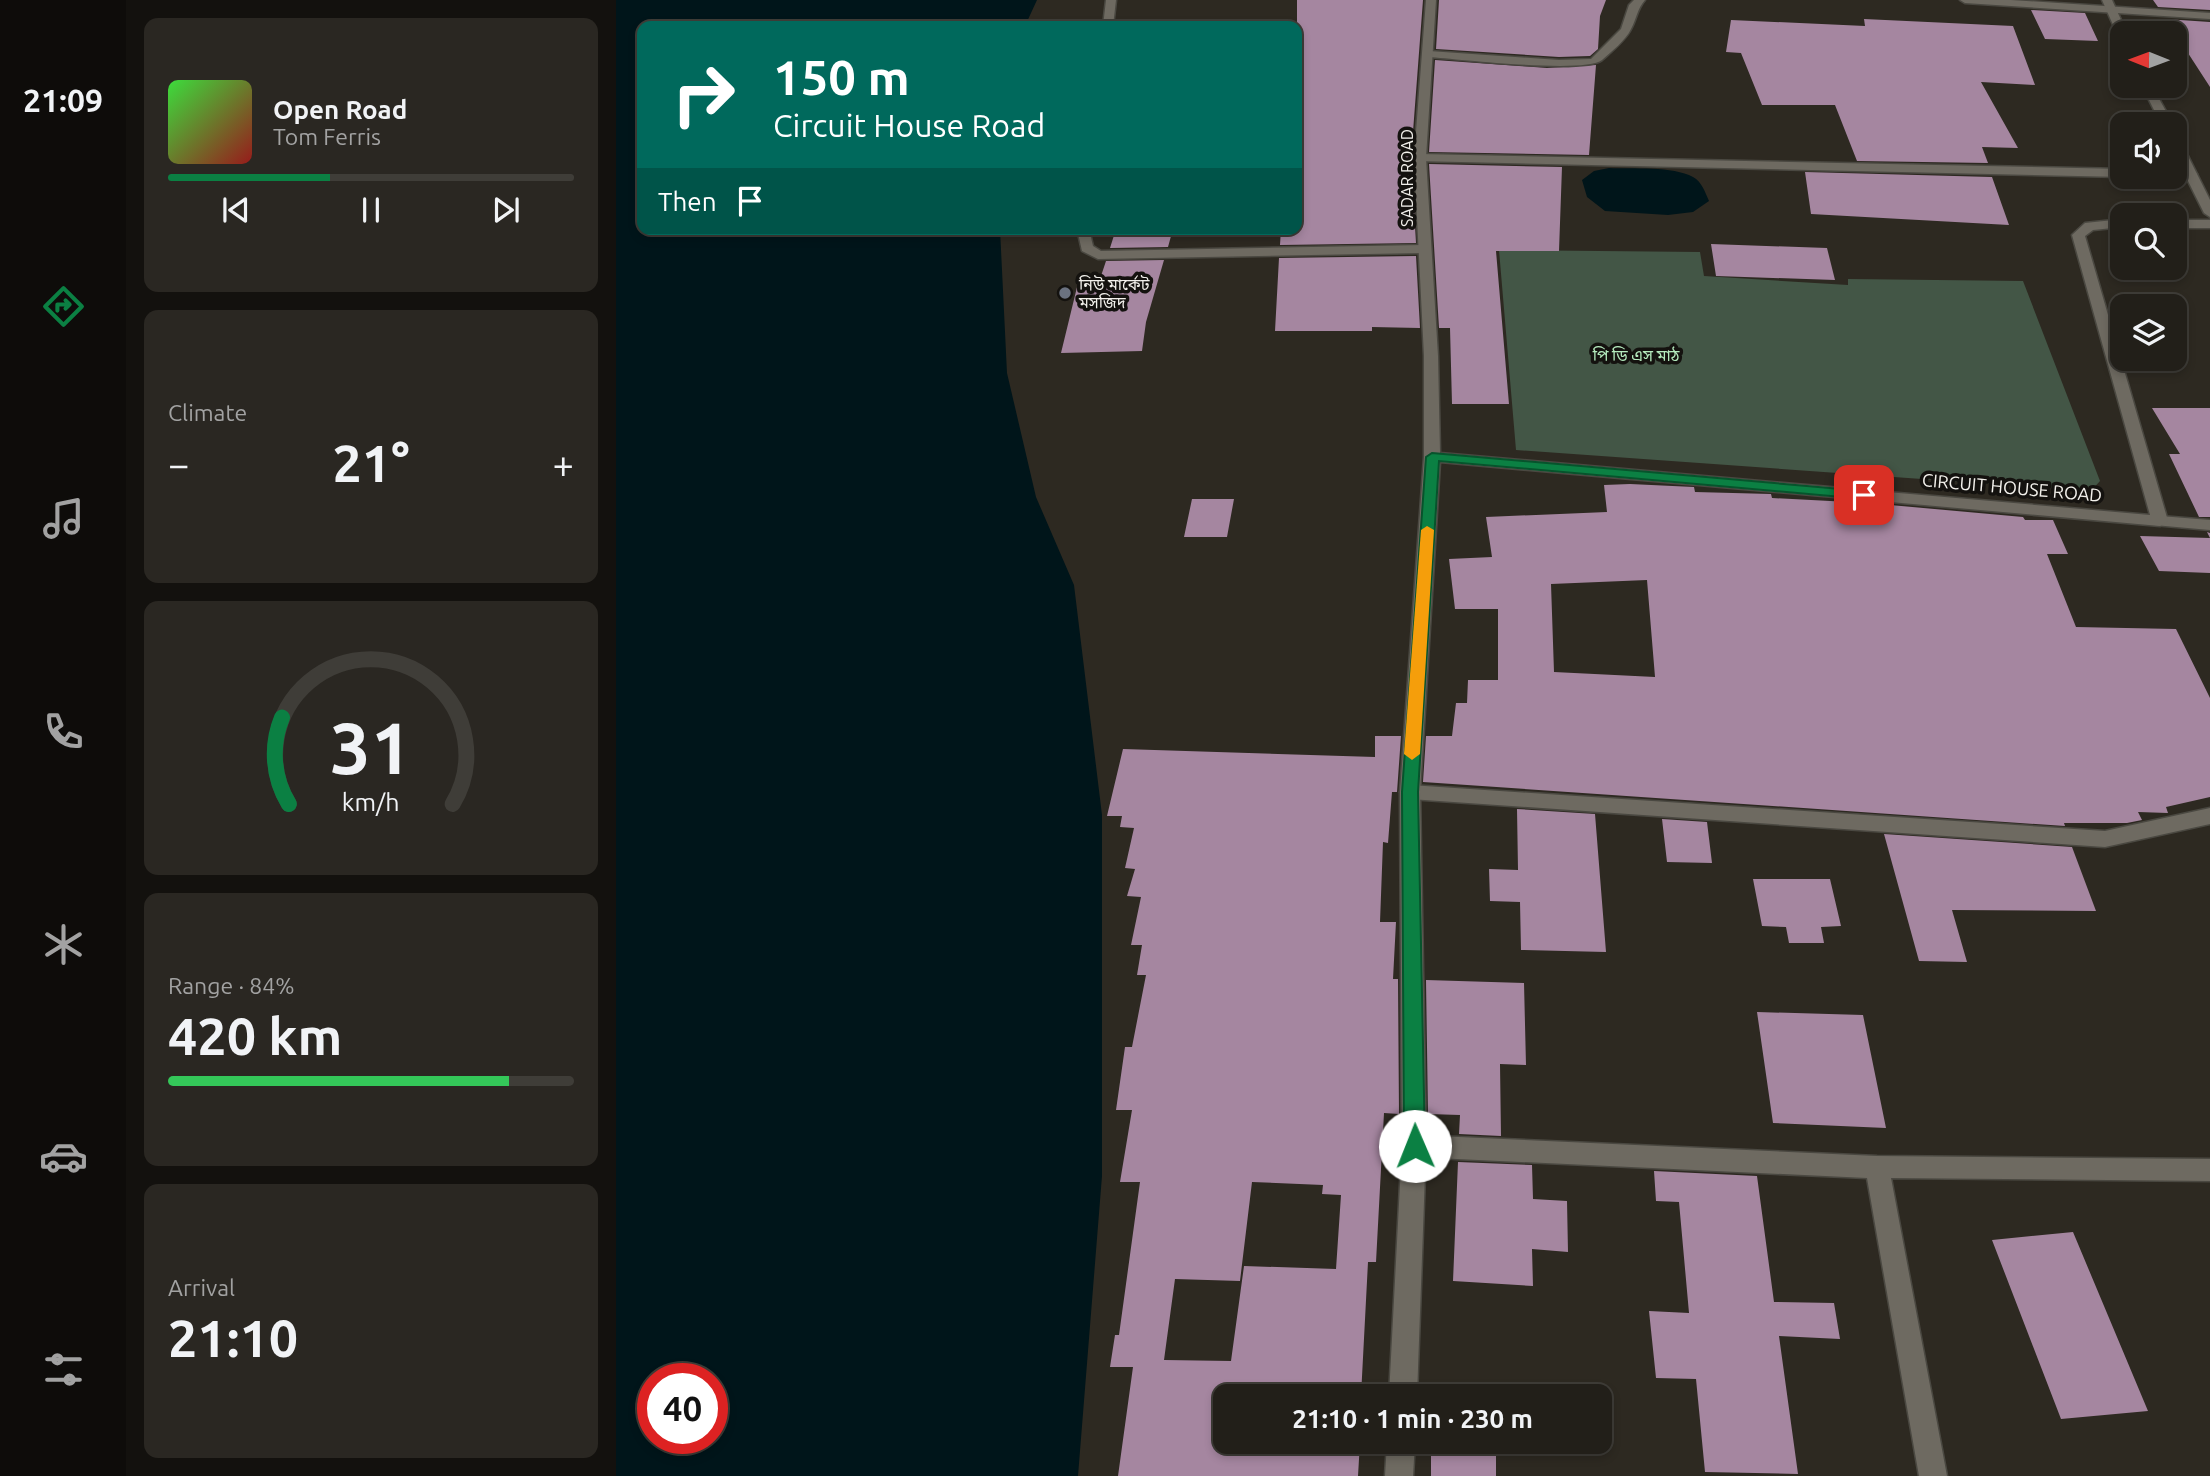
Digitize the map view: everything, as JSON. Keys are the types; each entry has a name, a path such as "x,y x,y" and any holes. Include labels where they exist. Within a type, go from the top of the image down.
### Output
{"street":[{"path":"1109,21 1111,0"},
{"name":"SADAR ROAD","path":"1404,1384 1415,1146 1410,792 1432,457 1431,356 1420,158 1431,0"},
{"path":"1429,54 1559,63 1595,61 1626,30 1634,5 1640,0"},
{"path":"1965,0 2108,5 2210,16"},
{"path":"2108,5 2116,21"},
{"path":"1420,158 2110,173"},
{"path":"2187,166 2210,213"},
{"path":"2110,224 2090,226 2078,235 2160,521"},
{"path":"2187,224 2210,224"},
{"path":"1084,235 1087,248 1098,254 1423,248"},
{"name":"CIRCUIT HOUSE ROAD","path":"1432,457 2210,525"},
{"path":"1410,792 2105,839 2210,816"},
{"path":"1415,1146 1877,1167 2210,1170"},
{"path":"1877,1167 1933,1476"},
{"path":"1399,1476 1400,1454"}],"green space":[{"name":"পি ডি এস মাঠ","path":"1499,250 1700,252 1704,276 1848,285 1848,279 2023,281 2100,481 2091,491 1516,450"}],"shaded area":[{"path":"616,0 1037,0 1027,21 637,21 637,235 1000,235 1007,373 1036,497 1074,585 1102,815 1102,1176 1078,1476 616,1476"},
{"path":"1609,168 1685,173 1699,182 1709,201 1693,212 1668,215 1605,211 1587,197 1582,180 1594,171"}],"building":[{"path":"1297,0 1423,0 1411,158 1416,243 1280,245 1281,235 1302,235 1302,21 1297,21"},
{"path":"1439,0 1606,0 1600,16 1598,49 1590,56 1559,57 1436,49"},
{"path":"2153,0 2210,0 2210,10 2158,7"},
{"path":"2031,10 2085,13 2098,41 2045,39"},
{"path":"1864,19 2013,26 2035,85 1981,82 2018,148 1982,147 1988,163 1857,161 1835,105 1762,105 1741,53 1726,52 1731,20 1865,26"},
{"path":"2165,19 2210,22 2210,87 2188,53 2188,21"},
{"path":"1435,60 1547,68 1596,65 1589,155 1429,152"},
{"path":"1429,164 1562,167 1559,251 1496,251 1509,404 1452,404 1450,328 1439,328"},
{"path":"1805,172 1992,177 2009,225 1811,214"},
{"path":"1114,235 1171,235 1168,247 1110,248"},
{"path":"1711,244 1827,248 1835,280 1716,276"},
{"path":"1416,256 1420,328 1275,331 1279,258"},
{"path":"1164,260 1146,322 1142,351 1061,353 1078,283 1099,282 1106,261"},
{"path":"2152,408 2210,408 2210,517 2199,517 2169,454 2180,454"},
{"path":"1604,485 1694,487 1695,492 1771,494 1772,498 1868,503 2023,517 2025,520 2053,520 2068,554 2047,554 2076,627 2176,629 2210,698 2210,797 2166,807 2168,813 2138,812 2142,820 2127,823 2064,823 2065,826 1423,782 1426,736 1452,736 1456,703 1467,703 1468,680 1498,680 1498,609 1455,609 1449,559 1492,557 1486,517 1607,512","holes":["1647,580 1655,677 1554,672 1551,584"]},
{"path":"1192,499 1234,499 1227,537 1184,537"},
{"path":"2140,536 2210,538 2210,573 2159,571"},
{"path":"1375,736 1401,736 1397,792 1392,792 1388,843 1383,842 1380,922 1396,922 1393,979 1398,979 1399,1114 1384,1113 1376,1262 1368,1262 1362,1384 1213,1384 1213,1454 1359,1454 1358,1476 1118,1476 1133,1367 1110,1367 1115,1335 1119,1335 1140,1182 1120,1182 1132,1110 1116,1110 1125,1047 1132,1047 1146,975 1137,975 1142,945 1131,945 1141,897 1127,896 1135,869 1125,868 1134,828 1120,827 1122,816 1107,816 1123,749 1375,757","holes":["1252,1182 1323,1185 1322,1194 1341,1195 1336,1269 1244,1266 1231,1361 1164,1360 1175,1279 1240,1281"]},
{"path":"1517,809 1595,814 1606,952 1521,950 1520,902 1490,901 1489,869 1518,870"},
{"path":"1662,819 1707,822 1712,863 1667,862"},
{"path":"1884,834 2072,847 2096,911 1952,910 1967,962 1919,961"},
{"path":"1753,879 1830,879 1841,926 1821,927 1824,943 1789,943 1786,927 1762,926"},
{"path":"1426,980 1524,983 1526,1065 1500,1064 1501,1136 1459,1134 1460,1115 1428,1114"},
{"path":"1757,1012 1863,1015 1886,1128 1773,1123"},
{"path":"1458,1162 1532,1165 1533,1199 1567,1201 1568,1252 1532,1249 1533,1286 1453,1281"},
{"path":"1654,1171 1757,1176 1774,1302 1834,1303 1840,1339 1779,1336 1798,1474 1705,1472 1696,1379 1656,1378 1649,1311 1689,1313 1679,1202 1656,1201"},
{"path":"2073,1232 2148,1411 2061,1419 1992,1240"},
{"path":"1431,1454 1496,1454 1496,1476 1431,1476"}],"slow traffic":[{"path":"1412,754 1427,530"}],"place":[{"name":"নিউ মার্কেট মসজিদ","path":"1065,293"}],"route":[{"path":"1415,1146 1410,792 1432,457 1864,495"}]}
